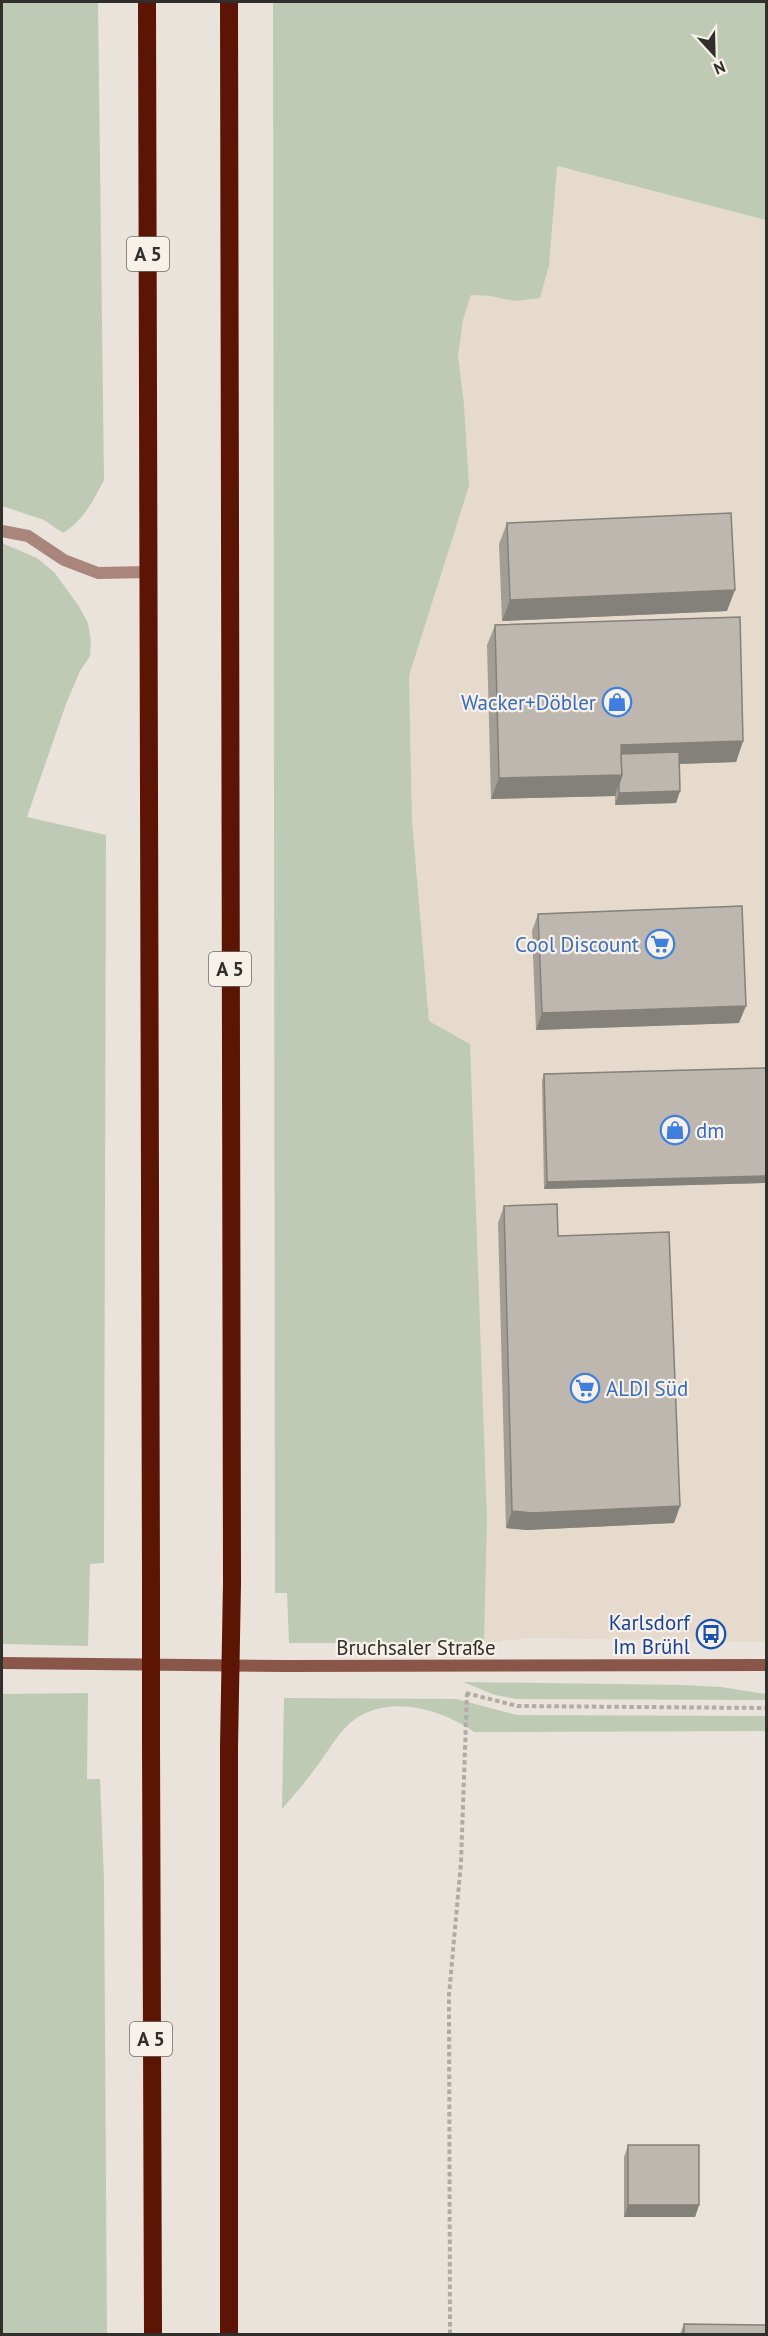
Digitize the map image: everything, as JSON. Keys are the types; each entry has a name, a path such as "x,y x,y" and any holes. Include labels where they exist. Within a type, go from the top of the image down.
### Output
{"highway":[{"name":"A 5","path":"147,2 153,2334"},
{"name":"A 5","path":"229,2 232,1583 229,1747 229,2334"}],"street":[{"name":"Bruchsaler Straße","path":"2,1663 286,1666 766,1665"}],"lane":[{"path":"2,531 28,536 64,560 98,573 148,572"}],"path":[{"path":"450,2334 449,1995 461,1862 466,1693 517,1706 766,1708"}],"shaded area":[{"path":"556,166 766,220 766,1642 530,1638 484,1643 487,1521 470,1044 429,1021 412,820 409,676 469,486 464,404 458,356 463,320 471,295 515,301 549,265"}],"green space":[{"path":"2,2 98,2 104,480 82,516 63,533 44,520 2,506"},
{"path":"273,2 766,2 766,220 557,166 549,265 540,298 515,301 471,295 463,320 458,356 464,404 469,486 409,676 412,820 429,1021 470,1044 487,1521 484,1643 289,1643 287,1593 275,1593"},
{"path":"2,543 37,558 54,572 88,623 91,642 90,656 80,671 66,704 27,817 106,835 104,1563 90,1564 88,1646 2,1644"},
{"path":"463,1682 721,1687 766,1694 766,1700 516,1699 495,1695"},
{"path":"88,1693 87,1779 100,1779 104,1879 107,2334 2,2334 2,1694"},
{"path":"284,1698 456,1699 517,1715 766,1716 766,1731 474,1732 449,1718 420,1708 405,1706 376,1709 362,1715 347,1726 282,1809"}],"building":[{"path":"731,513 735,590 510,600 507,523"},
{"path":"740,617 743,741 621,745 622,775 499,778 495,625"},
{"path":"679,752 680,791 619,793 622,775 621,754"},
{"path":"742,906 746,1006 542,1013 538,914"},
{"path":"766,1068 766,1176 547,1182 544,1074"},
{"name":"ALDI Süd","path":"557,1204 558,1236 669,1232 680,1506 533,1513 512,1511 504,1206"},
{"path":"628,2145 699,2145 699,2205 628,2205"},
{"path":"684,2324 766,2325 766,2334 684,2334"}],"place":[{"name":"Wacker+Döbler","path":"617,702"},
{"name":"Cool Discount","path":"660,944"},
{"name":"dm","path":"675,1130"},
{"name":"ALDI Süd","path":"585,1388"},
{"name":"Karlsdorf Im Brühl","path":"711,1634"}]}
